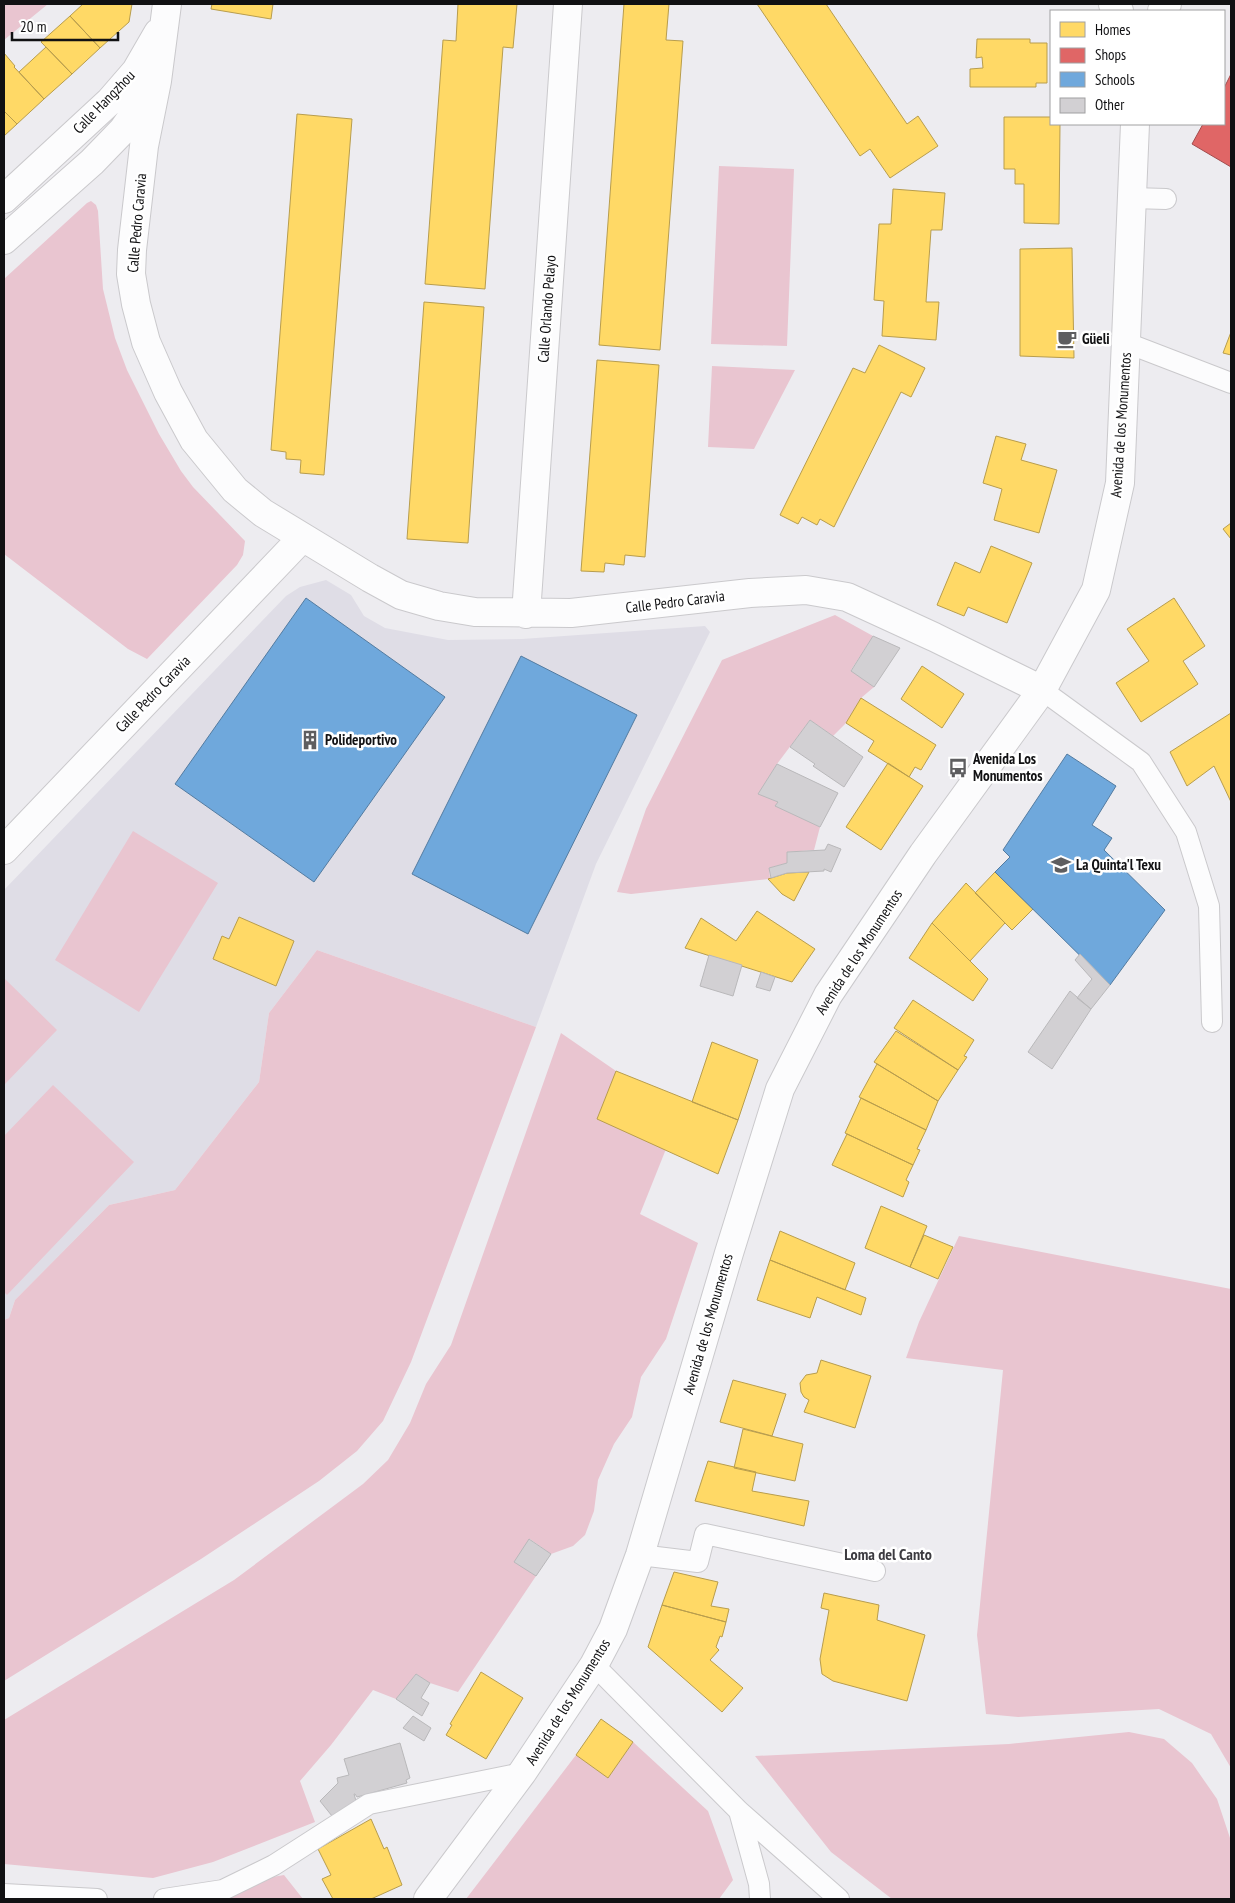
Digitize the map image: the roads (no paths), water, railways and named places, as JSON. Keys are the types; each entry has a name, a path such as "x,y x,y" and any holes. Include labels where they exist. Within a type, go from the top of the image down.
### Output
{"street":[{"name":"Calle Orlando Pelayo","path":"526,614 568,4"},
{"name":"Calle Hangzhou","path":"4,240 92,162 123,130 157,81 165,13"},
{"name":"Calle Hangzhou","path":"4,199 96,114 136,71 165,13"},
{"name":"Calle Pedro Caravia","path":"157,81 144,146 132,250 131,274 136,304 146,342 168,392 194,440 247,502 302,538 401,595 439,606 475,612 526,614 580,612 750,593 806,590 846,597 934,637 1042,690"},
{"path":"96,114 123,130 144,146"},
{"name":"Avenida de los Monumentos","path":"428,1899 522,1773 594,1665 613,1629 640,1555 729,1252 780,1089 828,995 923,854 1042,690 1096,590 1120,483 1136,125"},
{"name":"Calle Pedro Caravia","path":"4,850 302,538"}],"lane":[{"path":"1132,198 1166,199"},
{"path":"1127,343 1231,383"},
{"path":"1042,690 1141,762 1186,832 1209,906 1212,1022"},
{"path":"640,1555 698,1562 705,1534 875,1571"},
{"path":"594,1665 738,1811 839,1899"},
{"path":"164,1899 223,1890 274,1865 369,1804 522,1773"},
{"path":"738,1811 759,1884 760,1899"},
{"path":"4,1894 97,1899"}],"place":[{"name":"Güeli","path":"1067,339"},
{"name":"Polideportivo","path":"310,740"},
{"name":"Avenida Los Monumentos","path":"958,768"},
{"name":"La Quinta'l Texu","path":"1061,865"}],"district":[{"name":"Loma del Canto","path":"888,1554"}]}
